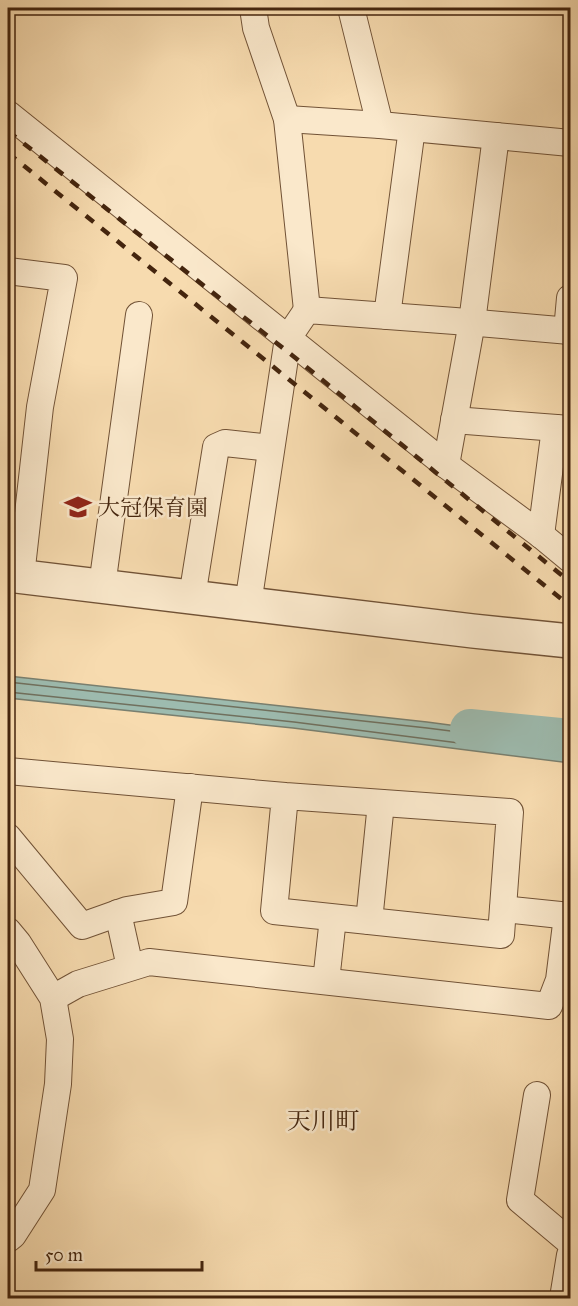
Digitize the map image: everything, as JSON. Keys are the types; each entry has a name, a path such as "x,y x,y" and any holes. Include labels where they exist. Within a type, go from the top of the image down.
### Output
{"street":[{"path":"248,604 288,338 307,310 287,119 256,28 253,8"},
{"path":"351,8 380,125"},
{"path":"8,114 446,465 542,535 570,559"},
{"path":"287,119 380,125 570,143"},
{"path":"387,316 412,128"},
{"path":"446,465 472,322 496,136"},
{"path":"8,271 64,278 40,407 14,575 570,641"},
{"path":"307,310 569,331 570,298"},
{"path":"102,586 139,315"},
{"path":"454,420 563,429 542,535"},
{"path":"192,597 216,447 225,443 271,448"},
{"path":"8,771 285,796 510,812 501,935 274,911 285,796"},
{"path":"8,837 82,926 127,910 174,902 190,787"},
{"path":"369,921 381,803"},
{"path":"53,998 78,984 149,962 549,1006 559,980 569,916 503,909"},
{"path":"118,913 130,968"},
{"path":"326,981 333,918"},
{"path":"8,931 53,998 60,1039 58,1084 42,1190 13,1235 8,1239"},
{"path":"537,1095 520,1200 570,1242"},
{"path":"563,1299 570,1255"}],"water":[{"path":"8,676 427,722 570,741 570,763 293,728 8,698"}],"waterway":[{"path":"470,729 570,739"}],"railway":[{"path":"8,131 293,356 570,582"},
{"path":"8,153 570,606"}],"place":[{"name":"大冠保育園","path":"78,507"}],"district":[{"name":"天川町","path":"323,1121"}]}
